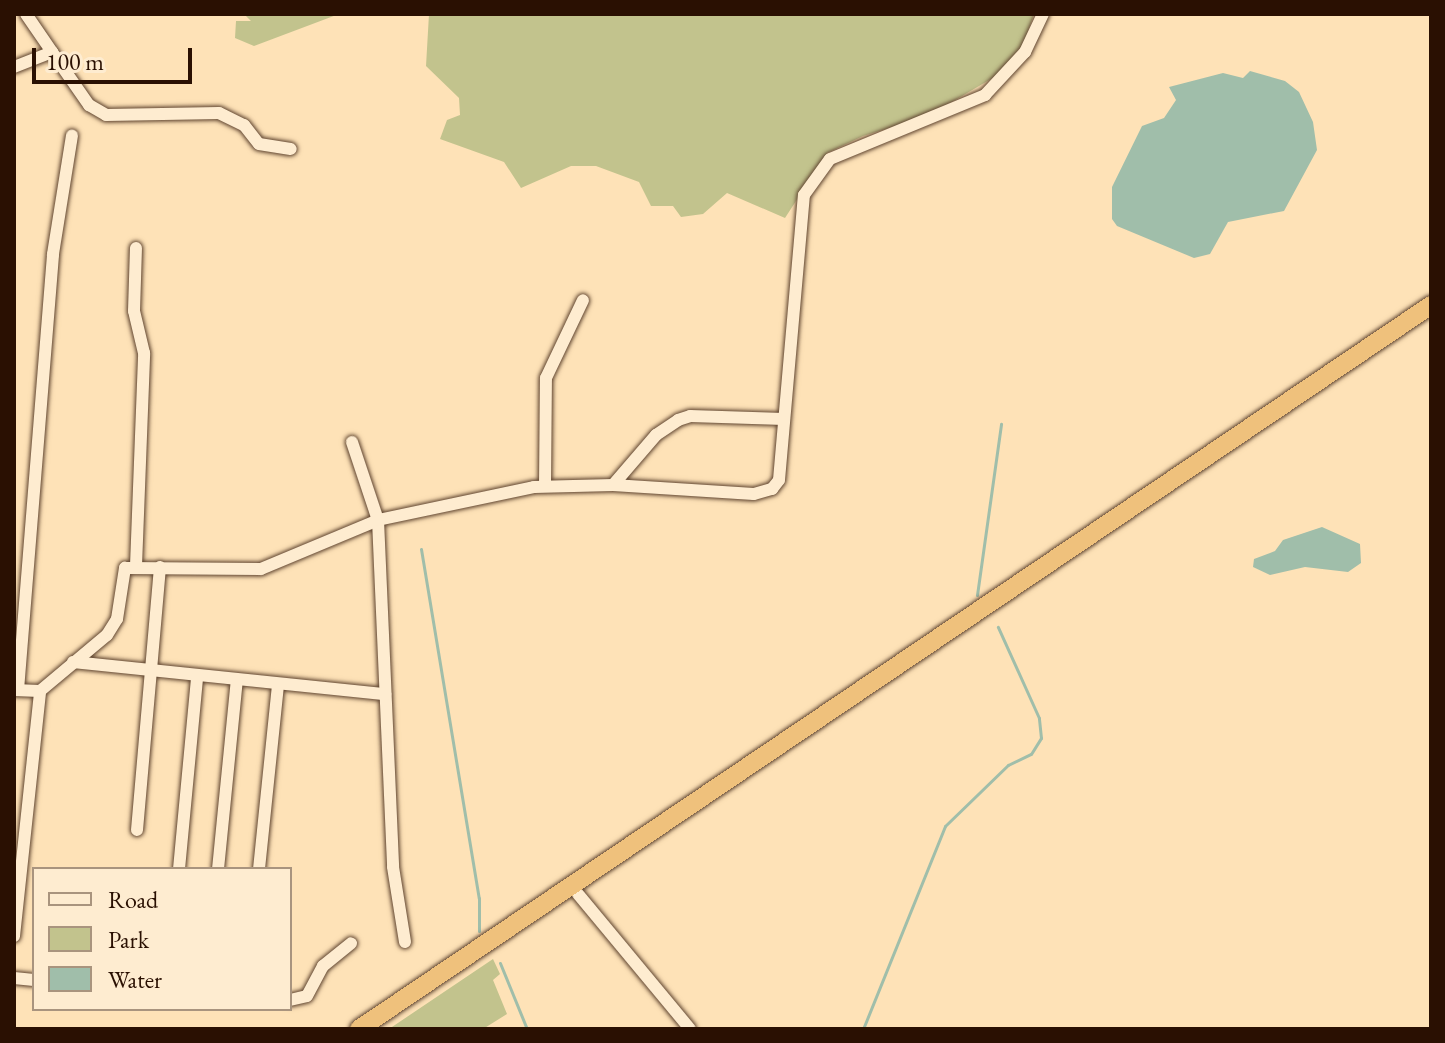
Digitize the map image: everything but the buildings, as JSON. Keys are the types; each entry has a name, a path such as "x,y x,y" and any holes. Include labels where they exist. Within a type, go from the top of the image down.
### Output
{"highway":[{"path":"359,1029 1431,305"},
{"path":"379,1029 1431,318"}],"street":[{"path":"26,14 89,105 106,115 219,113 244,125 259,144 291,149"},
{"path":"14,936 40,691 107,635 117,619 125,568 261,569 378,520 545,486 613,485 754,494 772,489 779,480 804,195 830,159 985,95 1025,52 1043,14"},
{"path":"14,67 52,52"},
{"path":"40,691 16,690 53,254 72,136"},
{"path":"136,248 134,311 144,353 136,566"},
{"path":"545,486 546,378 583,300"},
{"path":"613,485 656,435 678,420 690,416 784,419"},
{"path":"352,442 378,520 393,867 405,942"},
{"path":"137,830 160,567"},
{"path":"73,662 385,694"},
{"path":"179,867 197,677"},
{"path":"218,867 237,680"},
{"path":"259,867 278,685"},
{"path":"578,894 690,1029"},
{"path":"292,1000 307,996 323,966 351,943"}],"green space":[{"path":"244,14 339,14 254,46 235,38 236,21 251,21"},
{"path":"429,14 1034,14 1024,43 996,76 928,116 863,136 827,153 785,218 727,193 703,214 681,217 673,206 651,206 639,182 596,166 571,166 521,188 504,162 440,139 447,120 460,115 459,98 426,66"},
{"path":"493,959 500,974 493,980 507,1014 483,1029 389,1029"}],"water":[{"path":"1250,71 1285,81 1299,92 1313,122 1317,150 1284,211 1228,222 1210,254 1194,258 1117,226 1112,219 1112,187 1142,126 1164,118 1176,100 1169,87 1223,73 1243,78"},
{"path":"1322,527 1360,544 1361,563 1348,572 1305,567 1270,575 1253,567 1254,559 1275,551 1283,540"}],"waterway":[{"path":"977,595 1001,424"},
{"path":"421,549 479,898 479,931"},
{"path":"863,1029 945,826 1008,765 1031,754 1041,738 1039,718 998,627"},
{"path":"500,963 527,1029"}]}
